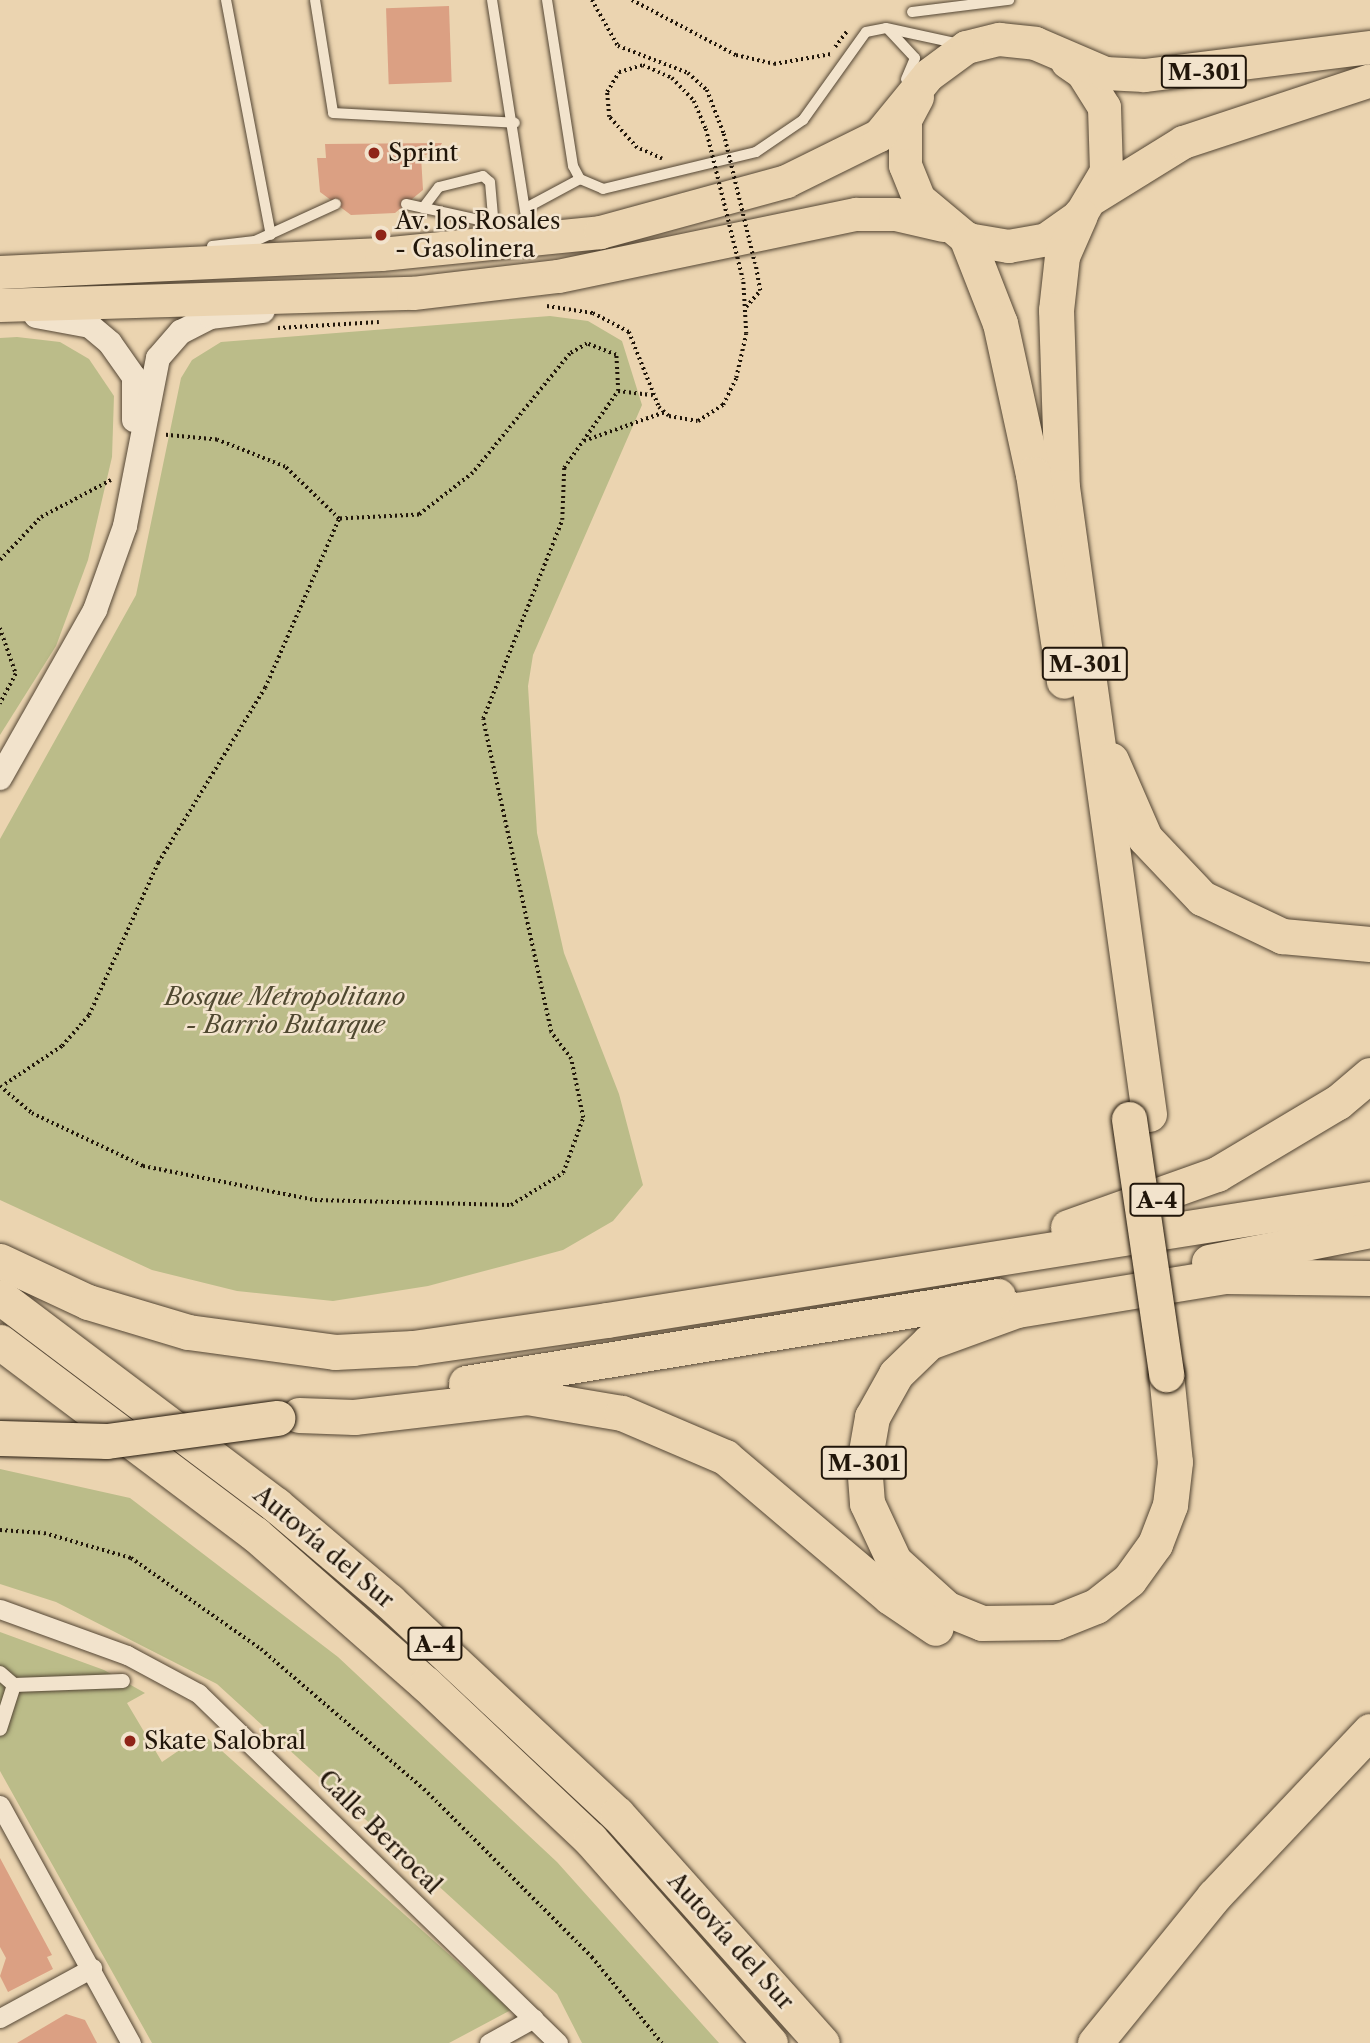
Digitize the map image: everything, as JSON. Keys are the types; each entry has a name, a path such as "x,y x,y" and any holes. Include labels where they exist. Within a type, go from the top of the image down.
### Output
{"highway":[{"name":"M-301","path":"0,272 61,265 355,256 515,227 600,232 786,181 879,135 928,75 967,47 999,39 1041,45 1105,72 1144,75 1370,47"},
{"name":"M-301","path":"288,1416 354,1417 527,1397 622,1413 725,1457 890,1597 938,1629 1010,1648 1081,1636 1126,1608 1164,1568 1179,1539 1193,1477 1139,1117 1055,390 1062,256 1106,171 1104,107 1082,72 1041,45"},
{"name":"M-301","path":"928,75 905,120 905,165 919,199 955,232 1000,323 1032,474 1139,1117"},
{"name":"M-301","path":"0,305 413,293 558,276 856,214 895,214 1008,246 1046,239 1087,206 1183,142 1370,80"},
{"name":"M-301","path":"1083,643 1112,768 1144,838 1173,872 1247,924 1321,943 1370,944"},
{"name":"A-4","path":"919,1268 1164,1198 1275,1142 1370,1075"},
{"path":"0,1261 88,1302 188,1332 335,1352 478,1339 1370,1199"},
{"path":"0,1438 107,1441 288,1416 1233,1258 1370,1230"},
{"path":"1233,1258 1370,1268"},
{"name":"M-301","path":"1175,1371 1175,1462 1170,1505 1155,1544 1129,1580 1096,1606 1056,1622 982,1623 947,1609 894,1561 866,1503 863,1463 872,1417 897,1374 929,1342 1017,1310 1225,1276 1370,1278"},
{"name":"Autovía del Sur","path":"0,1297 276,1505 388,1601 617,1814 822,2043"},
{"name":"Autovía del Sur","path":"0,1342 255,1534 426,1684 590,1839 770,2043"},
{"path":"1095,2043 1214,1896 1370,1731"}],"street":[{"path":"135,466 156,434 159,358 181,332 212,317 413,293"},
{"path":"0,319 50,315 90,326 110,344 134,377 135,466 125,526 95,610 0,778"},
{"name":"Calle Berrocal","path":"0,1609 127,1655 198,1693 558,2043"},
{"path":"0,1673 14,1685 123,1681"},
{"path":"0,1729 14,1685"},
{"path":"0,1805 131,2043"},
{"path":"0,2018 92,1968"},
{"path":"489,2043 534,2018"}],"lane":[{"path":"226,0 271,235"},
{"path":"315,0 333,113 514,124"},
{"path":"492,0 514,124 515,227"},
{"path":"547,0 580,179"},
{"path":"912,12 1009,0"},
{"path":"580,179 603,189 757,152 803,120 866,32 886,28 967,47"},
{"path":"886,28 915,58 902,85 905,103"},
{"path":"423,208 439,187 483,176 490,182 515,227"},
{"path":"406,204 515,227 580,179"},
{"path":"61,265 271,235 336,204"}],"path":[{"path":"592,0 618,46 688,74 707,90 724,134 755,263 760,291 746,307"},
{"path":"632,0 736,55 774,64 831,54"},
{"path":"583,441 664,412 698,421 723,405 742,357 746,307 743,280 706,130"},
{"path":"536,306 593,313 629,332 646,362 653,395 664,412"},
{"path":"263,328 385,322"},
{"path":"156,434 217,440 285,467 339,519 419,515 473,472 570,354 587,344 616,355 618,391 564,468 562,520 483,719 551,1032 571,1059 583,1118 564,1173 511,1205 314,1200 143,1166 32,1112 2,1085 62,1046 89,1015 158,863 265,688 339,519"},
{"path":"618,391 653,395"},
{"path":"0,560 69,497 135,466"},
{"path":"0,628 16,674 0,704"},
{"path":"0,1530 44,1533 131,1558 261,1649 424,1789 592,1957 662,2043"}],"green space":[{"name":"Bosque Metropolitano - Barrio Butarque","path":"550,316 588,321 622,341 642,405 533,655 528,686 537,833 564,953 619,1094 643,1185 613,1221 563,1250 428,1286 333,1301 237,1291 152,1270 0,1200 0,839 136,595 181,378 192,360 221,342"},
{"path":"17,337 60,342 89,359 114,396 112,457 88,560 56,646 0,735 0,338"},
{"path":"0,1469 130,1498 338,1657 557,1862 719,2043 582,2043 557,1994 217,1684 56,1602 0,1584"},
{"path":"0,1632 104,1670 145,1693 127,1703 162,1762 203,1734 511,2010 449,2043 152,2043 0,1771"}],"building":[{"path":"449,6 452,82 389,84 386,8"},
{"path":"442,143 437,152 421,156 423,190 395,213 351,215 320,192 317,158 326,158 325,144"},
{"path":"0,1858 52,1955 47,1957 53,1969 8,1992 0,1976 6,1958 0,1947"},
{"path":"66,2014 85,2020 97,2043 17,2043"}],"place":[{"name":"Sprint","path":"374,153"},
{"name":"Av. los Rosales - Gasolinera","path":"381,235"},
{"name":"Skate Salobral","path":"130,1741"}]}
